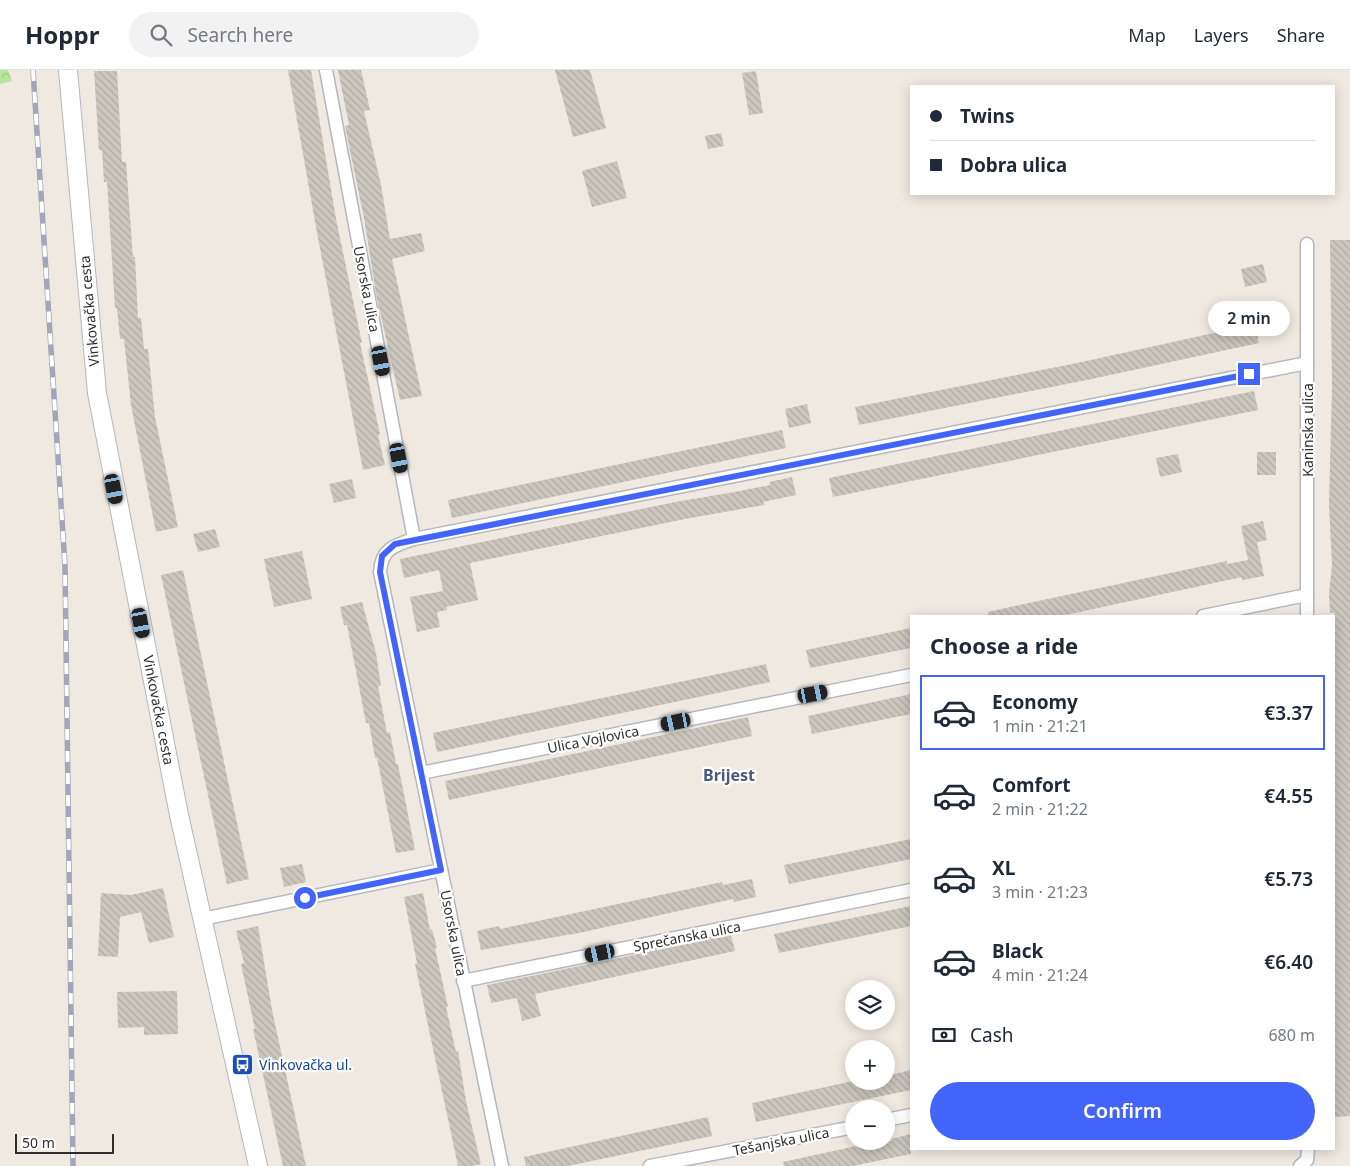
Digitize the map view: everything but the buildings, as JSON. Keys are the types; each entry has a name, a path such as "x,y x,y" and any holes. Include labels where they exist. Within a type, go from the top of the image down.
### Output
{"main road":[{"name":"Vinkovačka cesta","path":"68,70 97,393 202,919 258,1166"}],"street":[{"name":"Usorska ulica","path":"326,70 414,539 395,544 388,550 382,556 380,572 502,1166"},
{"name":"Kaninska ulica","path":"1307,244 1307,615"},
{"path":"414,539 1307,363"},
{"path":"1208,615 1307,595"},
{"name":"Ulica Vojlovica","path":"421,773 910,675"},
{"path":"202,919 441,870"},
{"name":"Sprečanska ulica","path":"463,981 910,890"},
{"path":"895,1119 910,1116"},
{"name":"Tešanjska ulica","path":"650,1166 845,1129"},
{"path":"1300,1166 1307,1160 1308,1150"}],"green space":[{"path":"0,70 8,70 12,81 0,84"}],"railway":[{"path":"33,70 65,566 73,1166"}],"place":[{"name":"Vinkovačka ul.","path":"243,1064"}],"district":[{"name":"Brijest","path":"729,775"}],"route":[{"path":"305,898 441,870 380,572 382,556 395,544 1249,374"}]}
